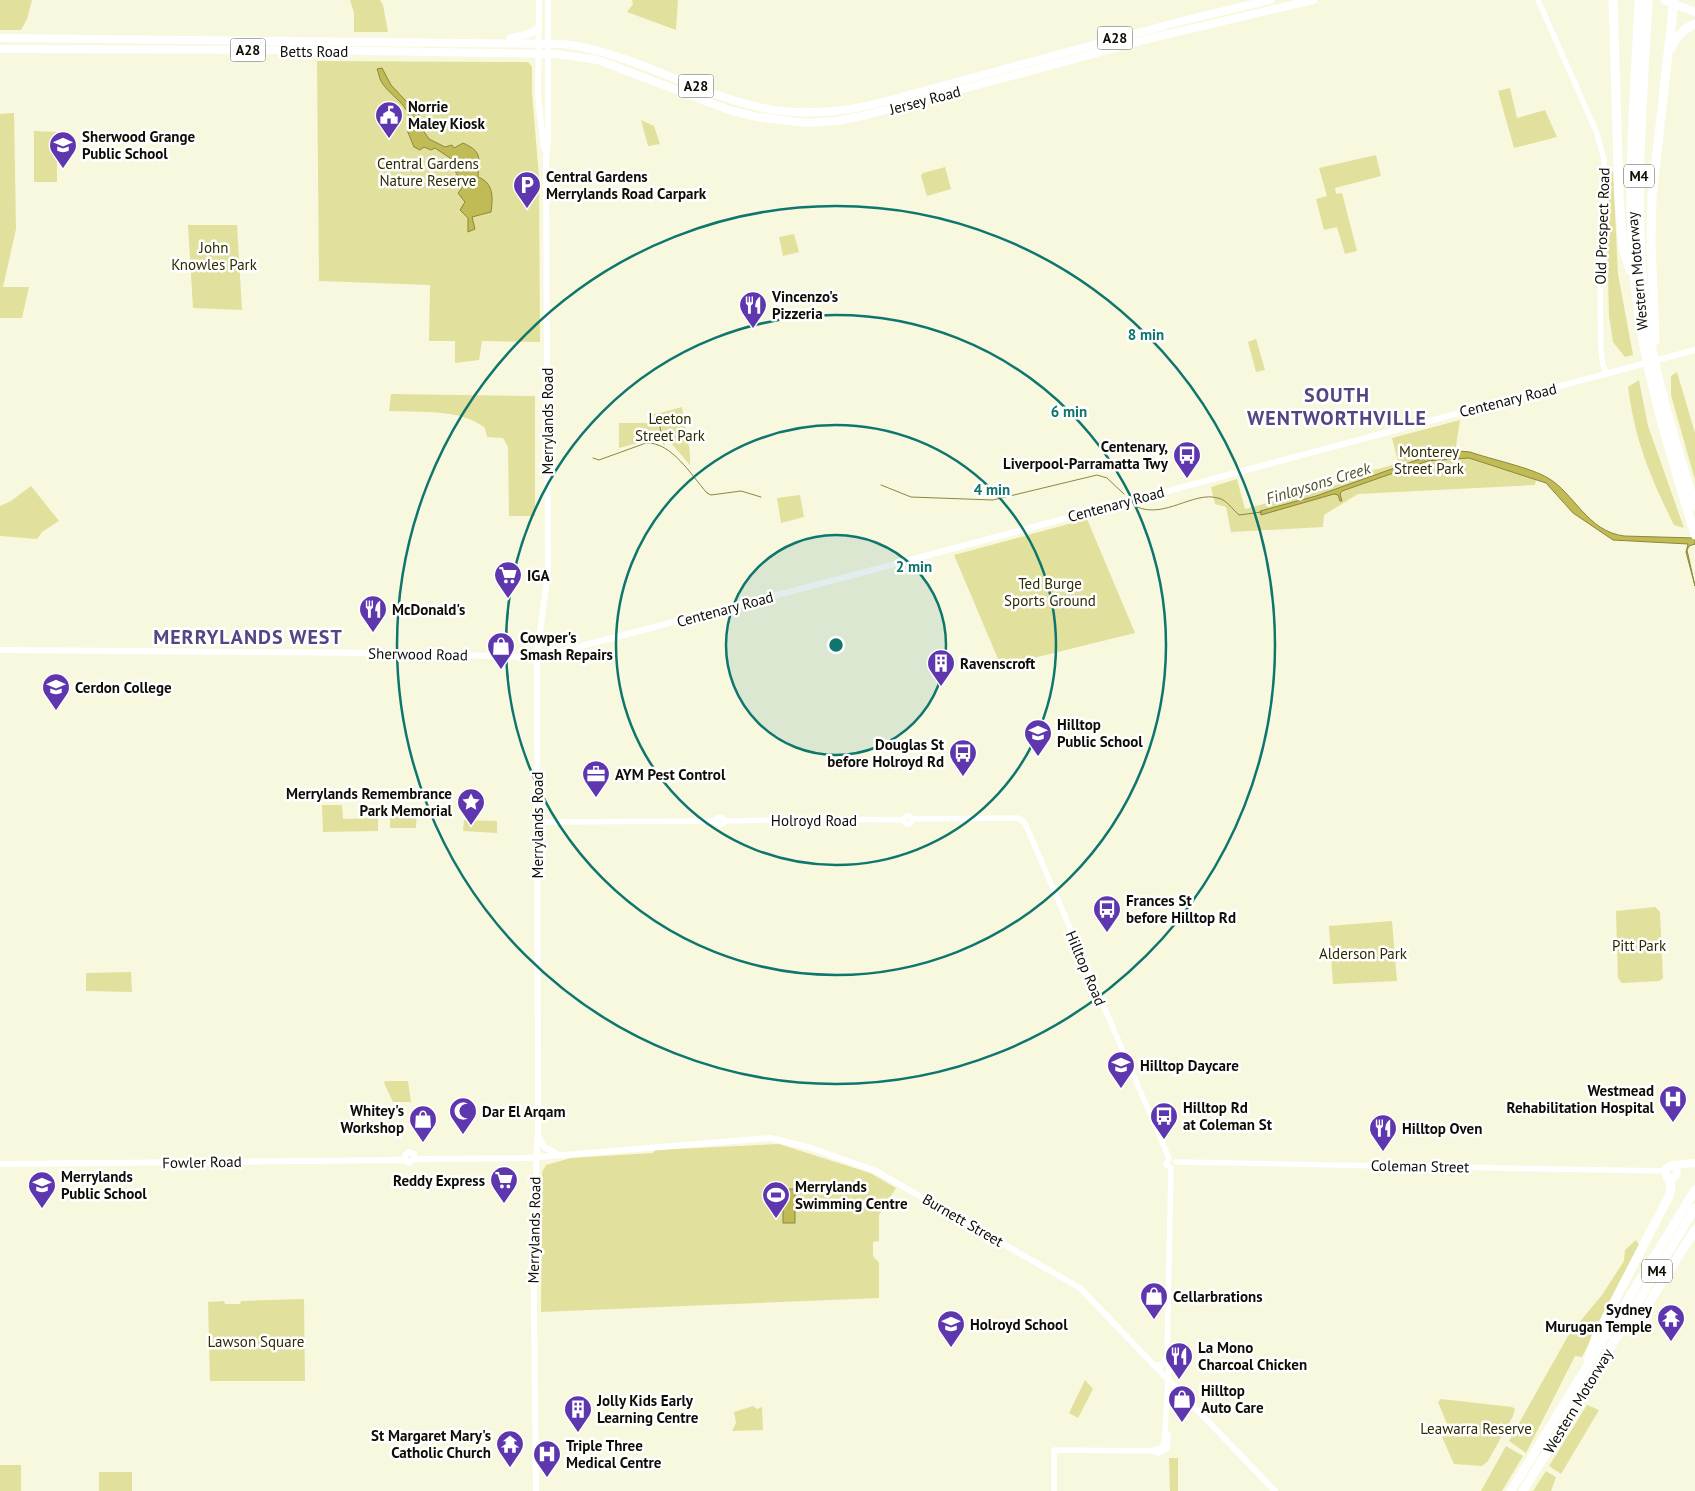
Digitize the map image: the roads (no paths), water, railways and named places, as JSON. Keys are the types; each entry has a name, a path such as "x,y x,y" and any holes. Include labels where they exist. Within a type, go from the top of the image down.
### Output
{"highway":[{"name":"Jersey Road","path":"538,42 573,45 604,52 751,106 787,112 822,112 866,106 1186,20 1270,0"},
{"name":"Jersey Road","path":"538,54 598,60 743,114 790,122 826,122 867,116 1152,38 1313,0"},
{"path":"1613,0 1617,152 1622,236 1636,292"},
{"name":"Western Motorway","path":"1639,0 1631,199 1636,292 1652,352"},
{"name":"Western Motorway","path":"1648,0 1639,210 1642,280 1653,373 1665,438 1694,533"},
{"path":"1664,0 1674,2 1695,12"},
{"path":"1652,352 1652,197 1674,2"},
{"path":"1666,72 1670,50 1675,39 1683,30 1695,24"},
{"path":"502,42 526,35 538,29"},
{"name":"Betts Road","path":"0,38 538,42"},
{"name":"Betts Road","path":"0,50 538,54"},
{"name":"Western Motorway","path":"1653,373 1695,506"},
{"name":"Coleman Street","path":"1670,1172 1693,1163"},
{"name":"M4","path":"1584,1374 1596,1337 1670,1194 1670,1172"},
{"name":"Western Motorway","path":"1512,1491 1695,1190"},
{"name":"Western Motorway","path":"1523,1491 1695,1208"},
{"name":"M4","path":"1620,1333 1647,1306 1695,1230"}],"main road":[{"name":"Merrylands Road","path":"539,0 540,120 546,161"},
{"name":"Merrylands Road","path":"536,1491 533,1248 538,1132 537,656 548,561 546,161 548,138 548,0"},
{"name":"Centenary Road","path":"537,656 677,622 1695,350"},
{"name":"Sherwood Road","path":"0,650 537,656"},
{"path":"538,1132 544,1147 558,1154"},
{"name":"Burnett Street","path":"536,1157 770,1138 783,1139 863,1166 915,1192 1080,1288 1275,1491"},
{"name":"Fowler Road","path":"0,1164 405,1160 405,1155 409,1152 414,1154 415,1160 536,1157"},
{"path":"1153,1365 1162,1365 1168,1355"}],"street":[{"name":"Old Prospect Road","path":"1538,0 1596,131 1604,159 1600,299 1603,364 1607,374"},
{"name":"Holroyd Road","path":"537,822 716,821 719,818 724,821 824,818 904,820 909,824 912,819 975,819"},
{"name":"Hilltop Road","path":"975,819 1018,818 1025,823 1169,1158 1166,1165 1171,1168"},
{"path":"1054,1491 1054,1450 1151,1451 1158,1453 1168,1448 1171,1168 1176,1162 1169,1158"},
{"name":"Coleman Street","path":"1176,1162 1670,1172"},
{"path":"1151,1451 1160,1448 1164,1444 1167,1418"}],"waterway":[{"path":"659,423 664,444"},
{"path":"593,458 599,460 646,443 655,444 673,454 707,493 711,495 741,491 761,497"},
{"name":"Finlaysons Creek","path":"881,485 911,497 993,500 1097,475 1107,478 1124,494"},
{"name":"Finlaysons Creek","path":"1137,507 1147,510 1158,510 1208,497 1224,501 1239,515 1262,512"}],"place":[{"name":"Norrie Maley Kiosk","path":"389,139"},
{"name":"Sherwood Grange Public School","path":"63,169"},
{"name":"Central Gardens Merrylands Road Carpark","path":"527,209"},
{"name":"Vincenzo's Pizzeria","path":"753,329"},
{"name":"Centenary, Liverpool-Parramatta Twy","path":"1187,479"},
{"name":"IGA","path":"508,599"},
{"name":"McDonald's","path":"373,633"},
{"name":"Cowper's Smash Repairs","path":"501,670"},
{"name":"Ravenscroft","path":"941,687"},
{"name":"Cerdon College","path":"56,711"},
{"name":"Hilltop Public School","path":"1038,757"},
{"name":"Douglas St before Holroyd Rd","path":"963,777"},
{"name":"AYM Pest Control","path":"596,798"},
{"name":"Merrylands Remembrance Park Memorial","path":"471,826"},
{"name":"Frances St before Hilltop Rd","path":"1107,933"},
{"name":"Hilltop Daycare","path":"1121,1089"},
{"name":"Westmead Rehabilitation Hospital","path":"1673,1123"},
{"name":"Dar El Arqam","path":"463,1135"},
{"name":"Hilltop Rd at Coleman St","path":"1164,1140"},
{"name":"Whitey's Workshop","path":"423,1143"},
{"name":"Hilltop Oven","path":"1383,1152"},
{"name":"Reddy Express","path":"504,1204"},
{"name":"Merrylands Public School","path":"42,1209"},
{"name":"Merrylands Swimming Centre","path":"776,1219"},
{"name":"Cellarbrations","path":"1154,1320"},
{"name":"Sydney Murugan Temple","path":"1671,1342"},
{"name":"Holroyd School","path":"951,1348"},
{"name":"La Mono Charcoal Chicken","path":"1179,1380"},
{"name":"Hilltop Auto Care","path":"1182,1423"},
{"name":"Jolly Kids Early Learning Centre","path":"578,1433"},
{"name":"St Margaret Mary's Catholic Church","path":"510,1468"},
{"name":"Triple Three Medical Centre","path":"547,1478"}],"district":[{"name":"SOUTH WENTWORTHVILLE","path":"1337,406"},
{"name":"MERRYLANDS WEST","path":"248,637"}],"park label":[{"name":"Central Gardens Nature Reserve","path":"428,172"},
{"name":"John Knowles Park","path":"214,256"},
{"name":"Leeton Street Park","path":"670,426"},
{"name":"Monterey Street Park","path":"1429,460"},
{"name":"Ted Burge Sports Ground","path":"1050,592"},
{"name":"Pitt Park","path":"1639,945"},
{"name":"Alderson Park","path":"1363,953"},
{"name":"Lawson Square","path":"256,1341"},
{"name":"Leawarra Reserve","path":"1476,1428"}]}
